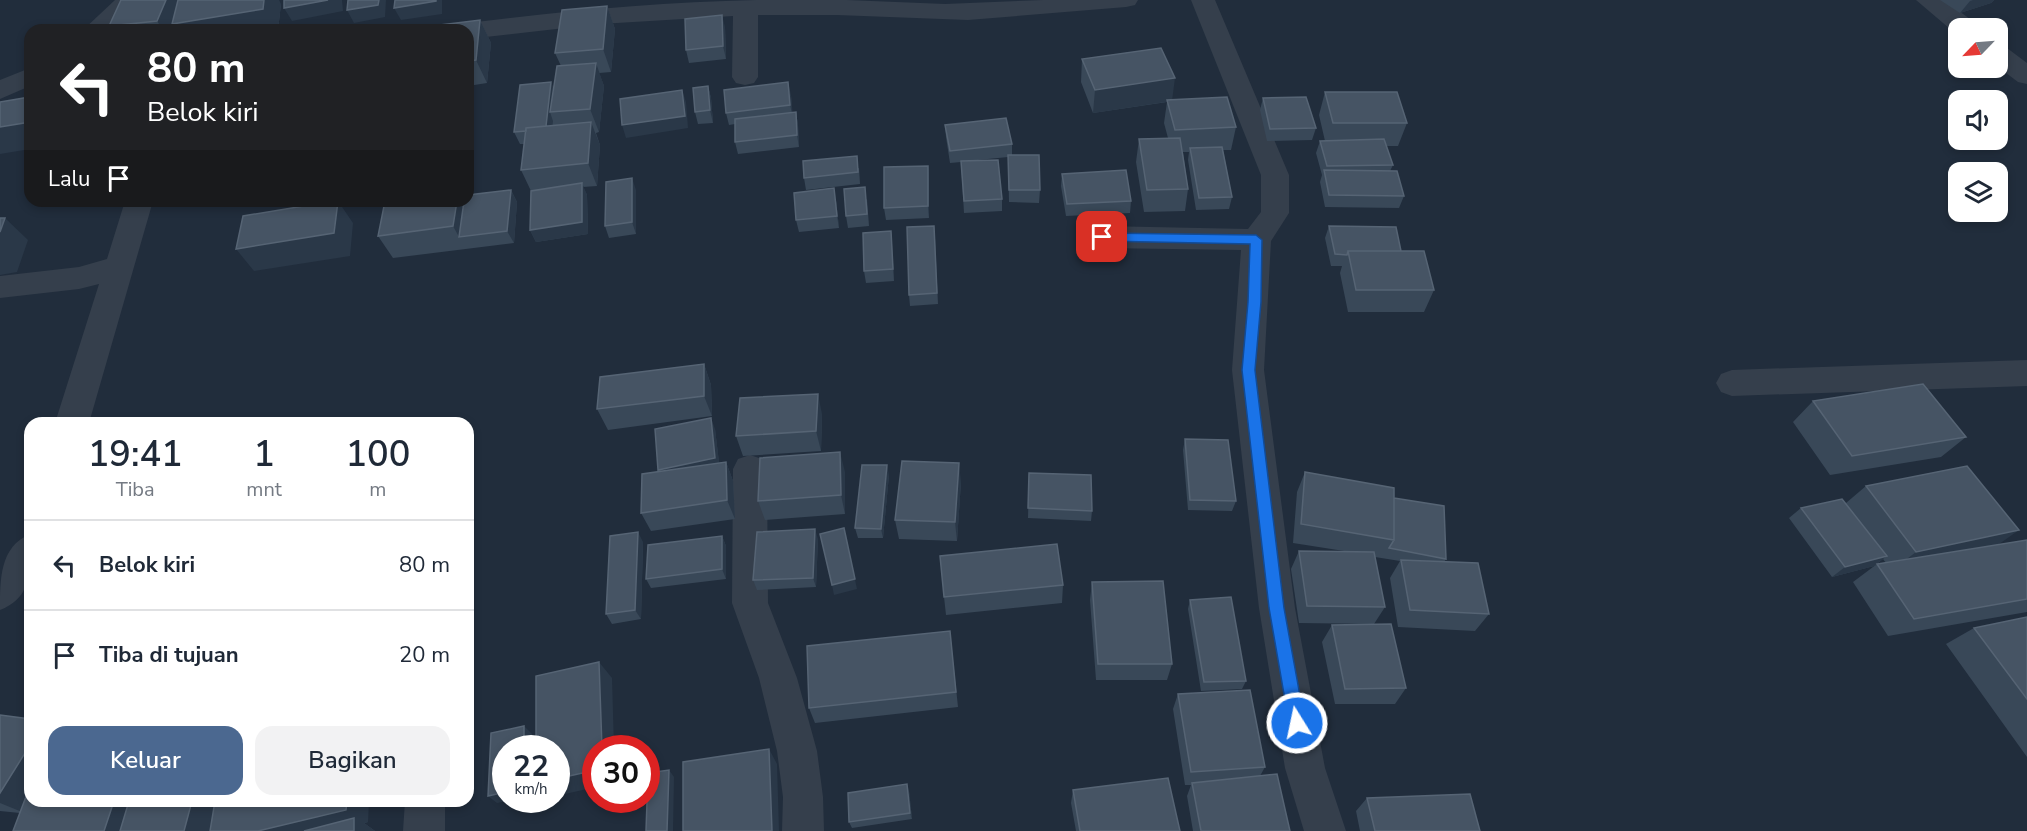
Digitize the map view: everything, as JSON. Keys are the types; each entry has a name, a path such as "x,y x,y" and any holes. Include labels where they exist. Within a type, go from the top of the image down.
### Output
{"street":[{"path":"103,24 130,0"},
{"path":"474,30 571,9 647,12 822,7 946,12 1014,10 1126,0"},
{"path":"1203,0 1275,175 1275,213 1256,240 1254,302 1248,370 1277,608 1305,768 1325,831"},
{"path":"1928,0 1952,18"},
{"path":"745,77 746,9"},
{"path":"2008,62 2027,76"},
{"path":"0,90 24,79"},
{"path":"74,417 137,207"},
{"path":"1102,237 1256,240"},
{"path":"0,287 78,278 119,267"},
{"path":"1732,383 2027,373"},
{"path":"750,469 750,603 778,678 797,751 803,797 804,831"},
{"path":"0,593 24,559"},
{"path":"424,807 424,831"}],"building":[{"path":"121,0 166,0 157,21 110,24"},
{"path":"178,0 264,0 263,9 172,24"},
{"path":"284,0 328,0 284,8"},
{"path":"348,0 379,0 378,5 347,10"},
{"path":"395,0 436,0 436,1 394,8"},
{"path":"607,6 603,49 555,53 562,10"},
{"path":"722,15 723,46 686,50 685,19"},
{"path":"480,20 476,60 474,60 474,24 448,24"},
{"path":"1161,48 1175,78 1095,90 1082,59"},
{"path":"596,63 590,109 550,112 557,66"},
{"path":"551,82 546,126 514,132 520,85"},
{"path":"788,82 790,105 726,113 724,90"},
{"path":"708,86 710,110 695,112 693,88"},
{"path":"682,90 685,116 622,125 620,99"},
{"path":"1325,92 1397,92 1407,123 1333,123"},
{"path":"1227,97 1236,127 1175,130 1167,100"},
{"path":"1306,97 1316,128 1270,129 1263,98"},
{"path":"24,98 24,123 0,127 0,102"},
{"path":"796,112 797,135 735,142 735,119"},
{"path":"1006,118 1012,144 950,151 945,125"},
{"path":"591,122 588,163 521,170 526,128"},
{"path":"1180,138 1188,189 1147,190 1139,139"},
{"path":"1384,139 1393,165 1327,166 1320,141"},
{"path":"1222,147 1232,197 1199,198 1190,148"},
{"path":"1008,155 1039,155 1040,190 1009,190"},
{"path":"857,156 858,172 804,178 803,161"},
{"path":"998,160 1002,199 964,201 961,161"},
{"path":"928,166 928,206 884,208 884,167"},
{"path":"1126,170 1131,201 1067,204 1062,174"},
{"path":"1324,170 1397,171 1404,196 1329,195"},
{"path":"632,178 632,222 605,226 606,182"},
{"path":"582,183 582,222 530,230 531,191"},
{"path":"865,187 867,214 846,216 844,189"},
{"path":"834,188 837,216 796,220 794,193"},
{"path":"511,190 507,231 459,237 463,207 474,207 474,194"},
{"path":"298,207 337,207 334,233 236,249 243,216"},
{"path":"384,207 456,207 453,226 378,236"},
{"path":"0,218 5,218 0,232"},
{"path":"934,226 937,293 909,295 907,227"},
{"path":"1329,226 1396,227 1401,251 1348,251 1347,255 1335,254"},
{"path":"891,231 893,269 864,271 863,233"},
{"path":"1348,251 1424,251 1434,290 1356,290"},
{"path":"704,364 704,396 597,409 600,377"},
{"path":"1923,384 1966,437 1852,456 1813,401"},
{"path":"818,394 816,431 736,436 740,398"},
{"path":"711,418 715,458 658,470 655,429"},
{"path":"1185,439 1228,440 1236,501 1190,500"},
{"path":"840,452 841,495 758,501 760,458"},
{"path":"902,461 959,463 955,522 895,520"},
{"path":"726,462 727,500 641,513 642,474"},
{"path":"862,465 887,465 881,529 855,528"},
{"path":"1967,466 2019,530 1916,552 1866,486"},
{"path":"1305,472 1394,488 1394,540 1301,524"},
{"path":"1029,473 1091,475 1092,511 1028,508"},
{"path":"1394,498 1444,506 1446,559 1389,548 1394,540"},
{"path":"1842,499 1887,556 1845,567 1801,508"},
{"path":"844,528 855,579 832,585 820,534"},
{"path":"815,529 813,578 753,580 757,532"},
{"path":"638,532 635,610 606,614 610,536"},
{"path":"722,536 722,569 646,579 648,545"},
{"path":"2027,540 2027,599 1914,619 1877,564"},
{"path":"1057,544 1063,585 944,597 940,556"},
{"path":"1299,551 1374,552 1385,607 1307,606"},
{"path":"1401,560 1478,563 1489,614 1410,610"},
{"path":"1163,581 1172,664 1098,664 1092,582"},
{"path":"1231,597 1246,681 1204,682 1190,600"},
{"path":"2027,617 2027,699 1974,628"},
{"path":"1391,624 1406,688 1345,689 1332,625"},
{"path":"950,631 956,692 809,708 807,646"},
{"path":"599,662 602,735 582,735 582,773 570,776 570,735 536,735 536,676"},
{"path":"1250,690 1265,767 1191,772 1178,694"},
{"path":"0,715 24,718 24,755 0,793"},
{"path":"524,726 524,735 492,735 492,795 488,796 491,733"},
{"path":"769,749 772,831 683,831 683,762"},
{"path":"669,770 667,831 646,831 647,813 660,813 660,771"},
{"path":"1277,774 1290,831 1201,831 1192,783"},
{"path":"1168,778 1180,831 1080,831 1073,790"},
{"path":"907,784 910,813 849,822 848,793"},
{"path":"1470,794 1480,831 1375,831 1367,798"},
{"path":"24,802 24,807 112,807 104,831 13,831"},
{"path":"127,807 190,807 184,831 120,831"},
{"path":"214,807 346,807 346,810 258,831 210,831"},
{"path":"354,818 354,831 304,831"}],"route":[{"path":"1102,237 1256,240 1254,302 1248,370 1277,608 1297,723"}]}
